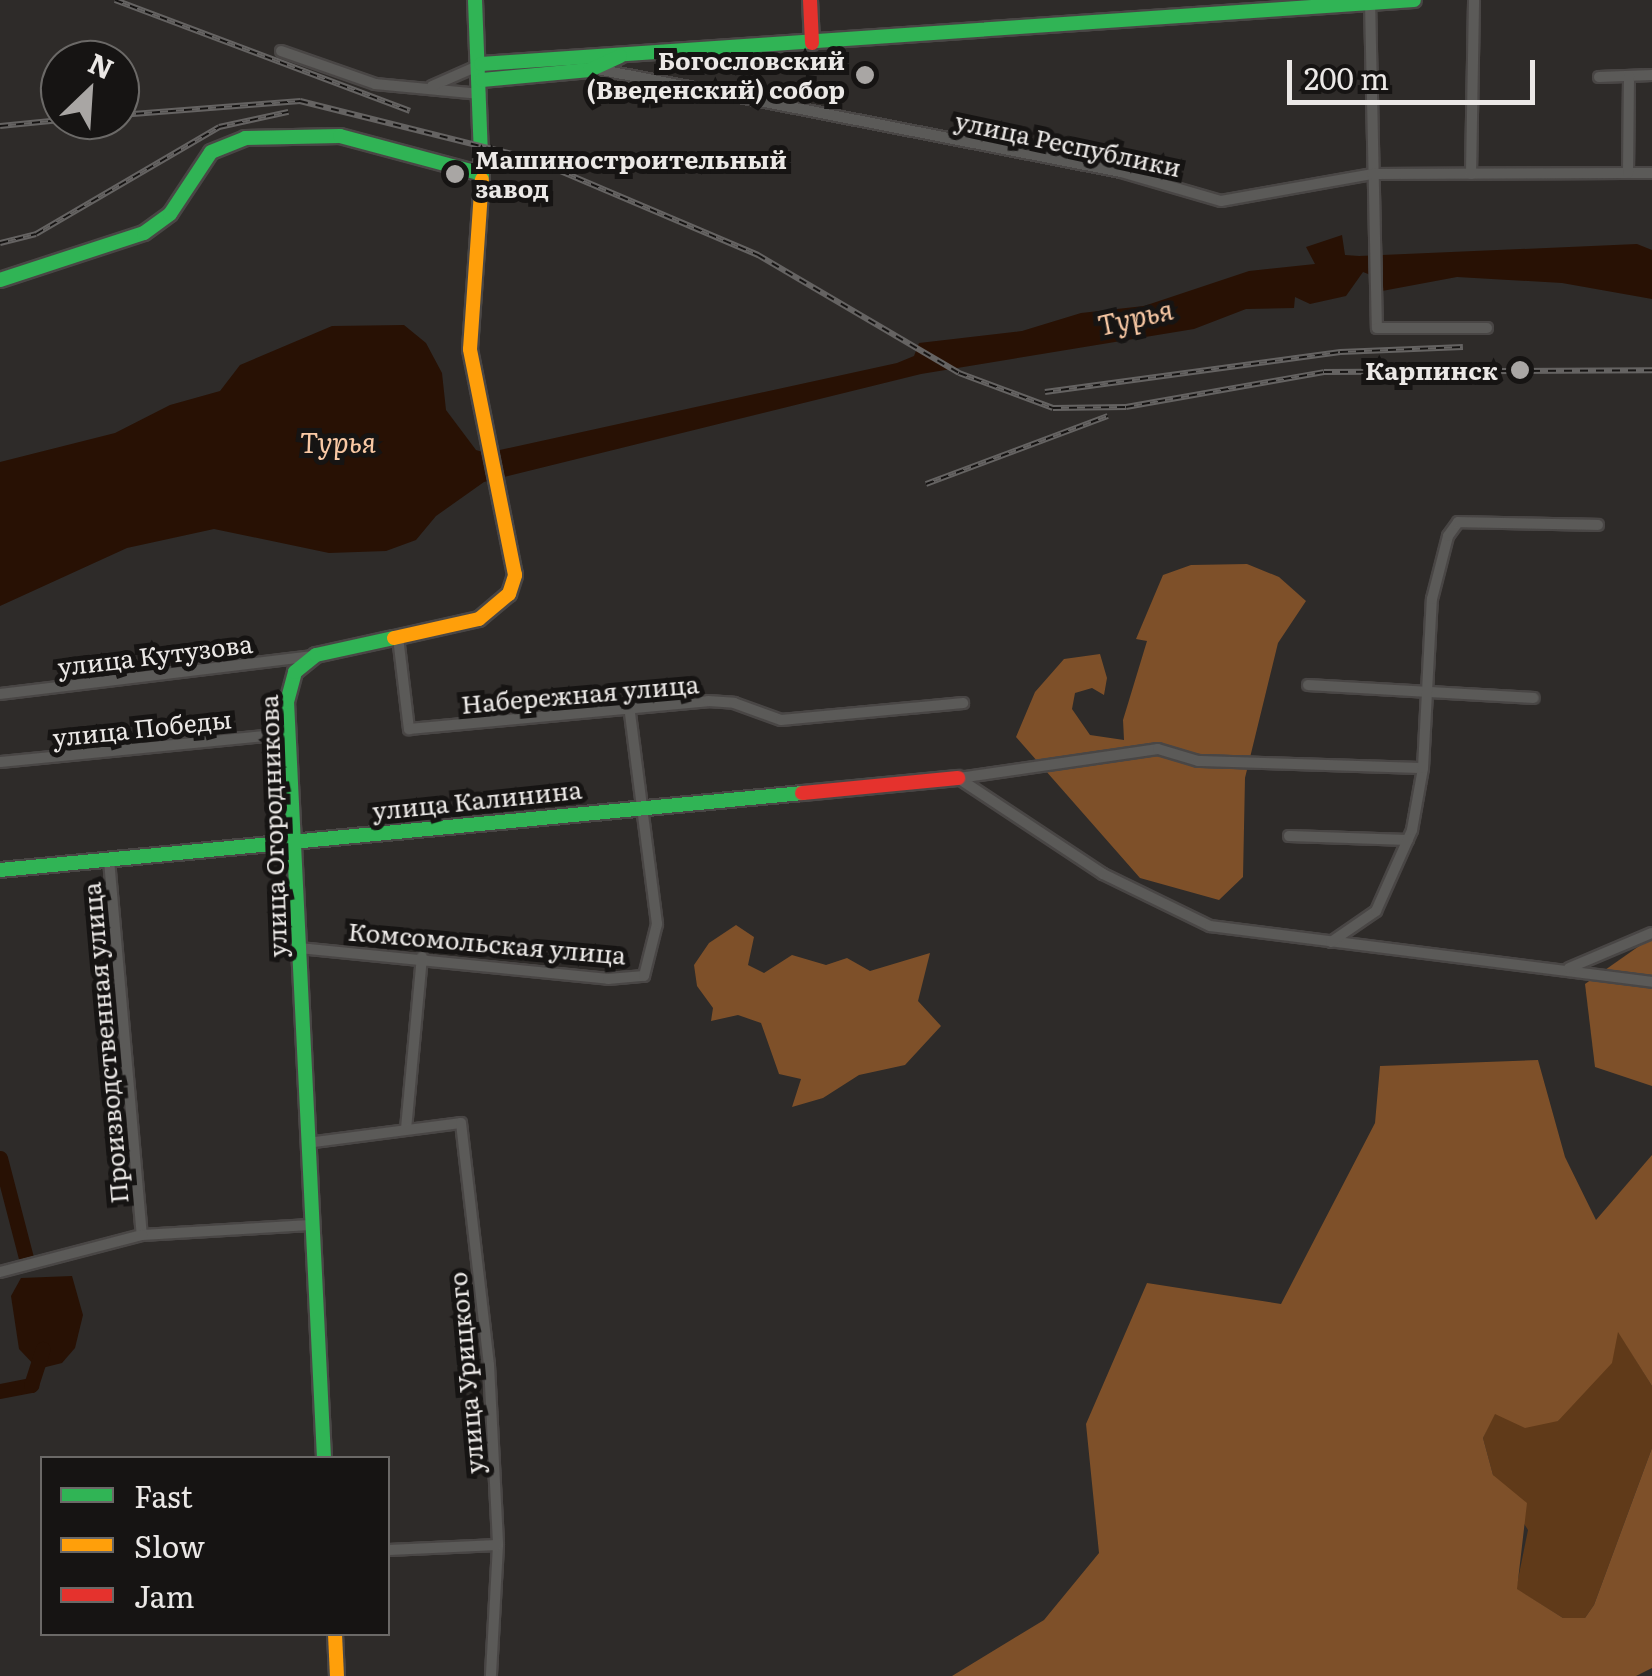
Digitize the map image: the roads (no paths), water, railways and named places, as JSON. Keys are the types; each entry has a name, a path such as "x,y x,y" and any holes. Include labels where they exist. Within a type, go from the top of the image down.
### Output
{"street":[{"path":"316,656 479,619 509,594 514,554 470,348 482,174 482,79 475,0"},
{"path":"810,0 812,43"},
{"path":"281,51 375,84 430,87 625,54 1414,0"},
{"path":"1471,174 1474,0"},
{"path":"1370,2 1377,328 1487,328"},
{"path":"430,87 596,69 625,54"},
{"name":"улица Республики","path":"596,69 1135,175 1221,202 1372,174 1652,172"},
{"path":"1599,77 1652,75"},
{"path":"1628,173 1629,76"},
{"path":"0,280 144,232 170,214 211,152 245,138 340,136 482,174"},
{"path":"1330,942 1376,911 1408,840 1423,768 1432,600 1458,522 1598,524"},
{"name":"Набережная улица","path":"398,638 409,729 734,703 781,720 963,703"},
{"name":"улица Кутузова","path":"0,694 316,656"},
{"name":"улица Огородникова","path":"316,656 288,686 288,734 324,1456"},
{"path":"1308,685 1534,698"},
{"name":"Комсомольская улица","path":"299,948 422,957 608,979 644,976 657,924 630,712"},
{"name":"улица Победы","path":"0,762 288,734"},
{"path":"958,778 1158,749 1198,761 1423,768"},
{"path":"958,778 1179,916 1330,942 1568,968 1652,982"},
{"name":"улица Калинина","path":"0,870 958,778"},
{"path":"1289,836 1408,840"},
{"name":"Производственная улица","path":"109,860 142,1234 310,1225"},
{"path":"1568,968 1652,933"},
{"path":"406,1128 422,957"},
{"name":"улица Урицкого","path":"306,1143 461,1123 489,1365 498,1545 491,1676"},
{"path":"0,1272 142,1234"},
{"path":"390,1550 498,1545"},
{"path":"335,1636 338,1676"}],"water":[{"name":"Турья","path":"1342,235 1345,255 1359,256 1637,244 1652,250 1652,299 1562,283 1457,277 1382,291 1381,279 1363,272 1346,296 1310,304 1295,297 1294,308 1246,309 1194,329 921,374 484,482 436,516 416,540 386,551 329,553 214,529 127,548 0,606 0,462 115,433 170,405 220,391 240,365 332,326 404,325 426,343 442,373 446,410 476,450 486,453 897,363 914,356 919,343 1022,331 1081,313 1144,306 1249,271 1315,264 1306,247"},
{"path":"72,1276 83,1315 75,1348 62,1363 38,1369 19,1349 11,1296 21,1278"}],"waterway":[{"path":"0,1158 27,1262"},
{"path":"0,1391 31,1385 43,1349"}],"railway":[{"path":"115,0 410,111"},
{"path":"140,113 300,101 532,159 758,255 959,373 1053,408 1126,407 1324,372 1652,370"},
{"path":"0,243 36,234 219,127 288,112"},
{"path":"0,126 40,122"},
{"path":"1045,392 1340,352 1463,347"},
{"path":"926,484 1108,416"}],"place":[{"name":"Богословский (Введенский) собор","path":"865,75"},
{"name":"Машиностроительный завод","path":"455,174"},
{"name":"Карпинск","path":"1520,370"}]}
